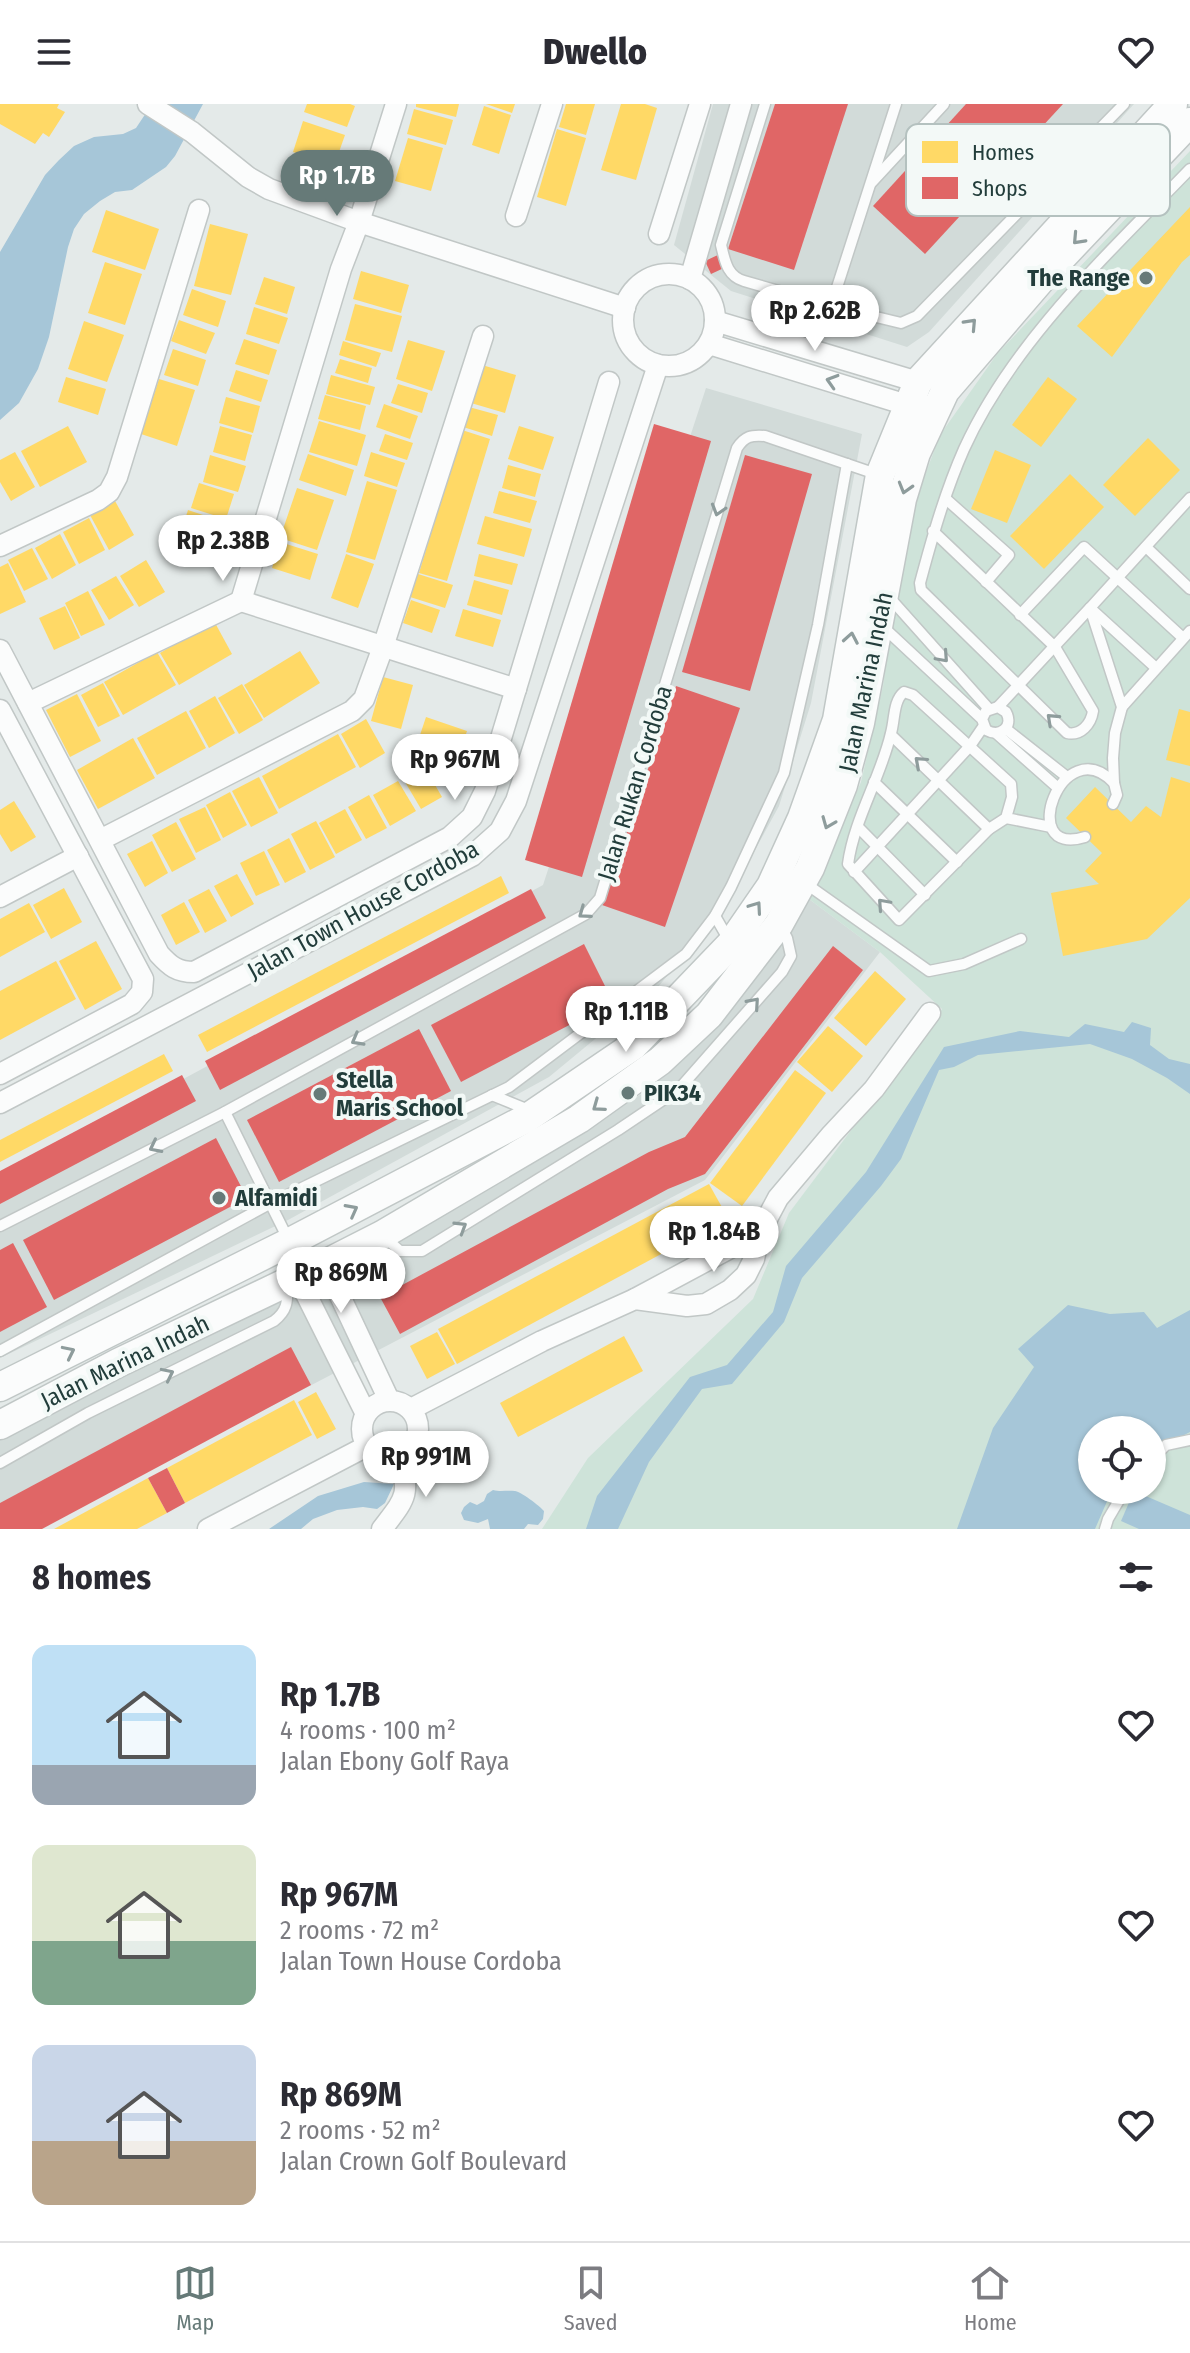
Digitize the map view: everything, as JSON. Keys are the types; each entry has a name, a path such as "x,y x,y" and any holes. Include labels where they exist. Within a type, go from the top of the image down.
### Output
{"main road":[{"name":"Jalan Marina Indah","path":"1155,124 1173,104"},
{"name":"Jalan Marina Indah","path":"1170,143 1190,122"},
{"name":"Jalan Marina Indah","path":"0,1387 290,1242 534,1113 633,1046 731,944 771,886 802,818 837,720 880,475 912,394 1072,216"},
{"name":"Jalan Marina Indah","path":"0,1425 118,1363 382,1235 579,1119 660,1061 709,1015 779,924 803,882 843,785 860,723 902,499 916,453 945,391 1044,276 1101,216"}],"street":[{"path":"148,104 269,189 359,222 625,308"},
{"path":"241,601 341,269 396,104"},
{"path":"516,216 552,104"},
{"path":"659,234 700,104"},
{"path":"690,279 741,104"},
{"path":"0,546 109,492 117,477 199,210"},
{"path":"664,274 690,279 701,286 714,309 715,321 709,344 687,363 658,365 634,350 623,323 625,308 639,285 651,278 664,274"},
{"path":"715,321 912,394"},
{"path":"100,840 352,711 364,699 483,336"},
{"path":"709,344 912,394 945,391"},
{"name":"Jalan Town House Cordoba","path":"0,1103 472,856 500,831 516,801 658,365"},
{"path":"0,650 159,954 170,966 183,972 194,972 450,837 472,817 485,791 609,382"},
{"path":"28,703 241,601 516,689"},
{"path":"0,1074 132,1004 142,992 143,979 1,716"},
{"path":"0,897 78,856"},
{"path":"635,1299 674,1306 706,1304 730,1290 746,1275 754,1259 760,1232 778,1198 874,1089 930,1013"},
{"path":"411,1409 542,1341 635,1299 760,1232"},
{"path":"325,1264 389,1400"},
{"path":"292,1280 366,1414"},
{"path":"389,1400 401,1402 411,1409 419,1431 416,1442 408,1451 385,1457 367,1446 361,1428 366,1414 375,1404 389,1400"},
{"path":"208,1529 367,1446"},
{"path":"382,1529 404,1500 406,1478 398,1456"}],"lane":[{"path":"765,104 721,245 727,268 736,279 901,323 917,316 1015,216"},
{"path":"831,306 896,104"},
{"path":"926,124 944,104"},
{"path":"1104,124 1124,104"},
{"path":"870,184 906,145"},
{"path":"1170,190 1190,169"},
{"path":"933,531 1055,647 1093,711 1083,730 1067,733 921,590 920,583 933,531 964,449 990,401 1058,306 1145,216"},
{"path":"704,231 721,245"},
{"name":"Jalan Rukan Cordoba","path":"0,1226 225,1112 586,914 600,898 737,448 744,438 765,436 880,475"},
{"path":"0,1351 271,1203 509,1087 686,954 715,916 731,887 784,773 818,625 847,464"},
{"path":"854,872 970,746 994,708 1055,647 1190,498"},
{"path":"946,499 1009,555 986,582"},
{"path":"1020,615 1084,547 1187,634 1122,707 1115,733 1113,758 1117,795 1113,804"},
{"path":"1146,547 1190,589"},
{"path":"885,593 994,708 1003,709 1008,717 1001,731"},
{"path":"1090,608 1156,668"},
{"path":"1090,608 1122,707"},
{"path":"879,623 989,732 1001,731 1067,777"},
{"path":"904,692 913,695 1011,784 1012,797 1006,818 989,829 897,920 854,872 848,861 891,735 898,697 904,692"},
{"path":"1001,731 1058,788"},
{"path":"891,735 989,829"},
{"path":"1051,827 1049,809 1058,788 1067,777 1088,771 1100,773 1114,783"},
{"path":"874,782 957,862"},
{"path":"1006,818 1051,827 1062,837 1085,837"},
{"path":"858,827 925,895"},
{"path":"803,882 929,971 964,964 1021,939"},
{"path":"715,916 731,944"},
{"path":"492,1095 534,1113"},
{"path":"225,1112 290,1242"},
{"path":"0,1463 88,1413 274,1321 284,1313 292,1280"},
{"path":"1166,1445 1190,1440"},
{"path":"1105,1529 1118,1504"}],"shaded area":[{"path":"713,104 1134,104 1116,124 906,124 906,216 1033,216 929,332 907,347 731,291 674,245"},
{"path":"706,388 862,434 811,703 779,806 725,905 658,987 549,1077 288,1220 0,1358 0,1178 543,885"},
{"path":"809,899 880,952 705,1180 35,1529 0,1529 0,1439 104,1383 334,1276 505,1180 643,1093 722,1020"}],"green space":[{"path":"1190,151 1190,1529 542,1529 588,1458 753,1299 789,1213 942,1009 880,952 809,899 861,782 883,686 903,534 940,435 997,354 1128,216 1170,216 1170,172"}],"water":[{"path":"152,104 203,104 166,167 132,190 115,192 100,201 84,214 74,229 49,337 38,369 19,403 0,420 0,252 45,175 59,160 74,146 94,137 123,134 136,128"},
{"path":"1132,1022 1151,1028 1150,1045 1169,1059 1190,1064 1190,1094 1132,1059 1090,1044 978,1055 954,1067 939,1070 901,1159 802,1278 784,1322 732,1384 702,1389 649,1462 618,1529 586,1529 597,1496 690,1377 727,1365 773,1312 786,1266 866,1172 944,1047 1020,1031 1069,1037 1085,1024 1124,1032"},
{"path":"1068,1305 1110,1314 1144,1312 1157,1328 1190,1310 1190,1432 1166,1445 1166,1416 1078,1416 1078,1504 1106,1504 1095,1529 957,1529 993,1428 1034,1367 1018,1349"},
{"path":"364,1482 394,1484 385,1503 377,1509 337,1510 313,1519 301,1529 269,1529 318,1496"},
{"path":"493,1490 521,1493 544,1511 543,1519 538,1525 528,1524 524,1529 490,1529 488,1519 478,1523 464,1520 461,1513 464,1507 470,1502 477,1505 484,1501"},
{"path":"1128,1504 1164,1504 1190,1515 1190,1529 1139,1529 1121,1521"}],"building: Homes":[{"path":"0,104 59,104 57,108 65,112 49,137 43,133 35,144 0,124"},
{"path":"307,104 355,106 347,127 304,112"},
{"path":"416,104 459,104 456,117 416,107"},
{"path":"486,104 515,104 512,113"},
{"path":"566,104 595,104 586,135 559,127"},
{"path":"621,104 645,104 657,108 636,180 601,170"},
{"path":"484,106 511,115 499,154 472,145"},
{"path":"414,109 453,120 446,145 407,134"},
{"path":"303,121 345,135 334,166 293,152"},
{"path":"557,129 586,138 566,206 537,197"},
{"path":"408,138 443,148 431,191 395,181"},
{"name":"The Range","path":"1190,207 1190,255 1112,357 1077,326"},
{"path":"106,210 159,229 145,270 92,252"},
{"path":"210,224 248,234 231,295 194,286"},
{"path":"105,262 142,274 125,325 88,313"},
{"path":"361,271 409,285 401,313 353,299"},
{"path":"264,277 295,287 287,314 255,304"},
{"path":"192,289 226,301 218,327 183,315"},
{"path":"355,304 402,316 392,352 345,340"},
{"path":"254,307 288,318 279,344 246,334"},
{"path":"179,320 215,333 206,354 171,341"},
{"path":"84,321 124,335 107,382 68,369"},
{"path":"244,339 277,350 269,375 235,364"},
{"path":"408,340 445,351 432,391 396,379"},
{"path":"343,341 381,353 376,367 339,355"},
{"path":"173,349 206,360 198,386 164,375"},
{"path":"340,359 372,368 368,383 335,373"},
{"path":"482,365 516,375 505,413 471,403"},
{"path":"236,370 268,380 261,402 229,391"},
{"path":"331,375 375,387 370,405 326,394"},
{"path":"66,377 106,389 98,415 58,402"},
{"path":"1048,377 1077,399 1041,447 1012,425"},
{"path":"159,379 195,390 177,446 141,434"},
{"path":"398,384 428,393 422,413 391,403"},
{"path":"325,395 366,406 360,430 318,419"},
{"path":"226,397 260,406 253,433 219,423"},
{"path":"384,404 418,416 410,439 376,427"},
{"path":"469,407 498,415 492,436 463,427"},
{"path":"319,421 366,435 357,466 309,452"},
{"path":"68,426 87,462 40,487 21,451"},
{"path":"220,426 252,435 245,461 213,452"},
{"path":"519,426 554,437 543,470 508,459"},
{"path":"462,430 490,439 447,581 419,573"},
{"path":"385,434 413,443 407,460 379,451"},
{"path":"1148,438 1180,470 1135,516 1103,485"},
{"path":"995,450 1031,465 1007,523 971,509"},
{"path":"15,452 35,487 11,501 0,482 0,460"},
{"path":"371,452 405,463 397,487 364,476"},
{"path":"308,454 354,470 346,496 299,480"},
{"path":"210,455 246,466 238,492 203,482"},
{"path":"508,465 541,474 535,497 502,488"},
{"path":"1070,474 1104,507 1044,569 1010,536"},
{"path":"367,481 397,490 375,560 346,552"},
{"path":"199,483 234,494 226,519 191,508"},
{"path":"297,488 334,500 317,550 280,538"},
{"path":"499,491 537,501 530,523 493,513"},
{"path":"115,501 134,535 109,550 90,515"},
{"path":"188,510 224,522 214,553 178,541"},
{"path":"485,516 532,529 524,557 477,544"},
{"path":"89,518 105,550 79,564 63,532"},
{"path":"60,534 76,565 52,579 35,548"},
{"path":"280,542 318,554 310,580 272,568"},
{"path":"32,548 48,579 24,591 8,560"},
{"path":"346,554 374,564 358,608 331,598"},
{"path":"479,554 518,564 512,585 474,576"},
{"path":"146,560 165,592 139,607 120,576"},
{"path":"8,563 26,602 0,614 0,567"},
{"path":"418,574 453,585 445,608 410,597"},
{"path":"116,576 134,605 109,620 91,590"},
{"path":"474,580 509,590 502,615 467,605"},
{"path":"88,591 105,625 81,636 65,603"},
{"path":"411,600 440,610 432,633 403,623"},
{"path":"65,606 80,638 54,650 39,618"},
{"path":"463,609 501,620 493,647 455,636"},
{"path":"214,621 232,654 179,685 160,653"},
{"path":"300,651 320,683 264,718 244,685"},
{"path":"157,652 176,685 123,715 104,682"},
{"path":"383,677 413,685 401,729 371,721"},
{"path":"103,683 120,716 98,727 81,695"},
{"path":"242,684 263,720 239,734 218,698"},
{"path":"77,694 101,741 70,757 46,710"},
{"path":"215,696 235,733 209,748 189,711"},
{"path":"1179,709 1190,712 1190,766 1166,760"},
{"path":"186,711 206,748 157,775 137,738"},
{"path":"426,717 467,731 457,761 416,747"},
{"path":"366,719 385,753 360,768 341,734"},
{"path":"338,734 356,767 279,809 262,776"},
{"path":"133,738 155,778 98,809 77,770"},
{"path":"419,757 442,797 421,809 398,770"},
{"path":"259,777 278,813 251,827 232,791"},
{"path":"1171,777 1190,783 1190,898 1147,939 1063,956 1051,893 1099,884 1085,871 1102,853 1066,818 1095,787 1131,822 1146,806 1161,817"},
{"path":"398,781 416,811 390,826 373,795"},
{"path":"230,792 247,825 223,838 206,805"},
{"path":"369,795 387,828 366,839 348,807"},
{"path":"14,801 36,837 11,852 0,834 0,810"},
{"path":"205,807 221,840 196,853 179,819"},
{"path":"345,809 362,840 336,854 319,823"},
{"path":"316,821 335,857 310,870 291,834"},
{"path":"176,822 196,859 172,872 152,835"},
{"path":"289,838 306,872 285,883 267,850"},
{"path":"152,841 168,873 145,887 127,854"},
{"path":"264,851 280,885 256,896 240,863"},
{"path":"237,874 254,904 231,917 214,886"},
{"path":"501,876 509,893 207,1052 198,1035"},
{"path":"64,888 82,922 51,939 33,905"},
{"path":"209,889 227,921 205,933 188,900"},
{"path":"184,902 200,932 176,945 161,915"},
{"path":"29,903 45,932 0,957 0,919"},
{"path":"96,941 122,989 85,1010 59,961"},
{"path":"56,961 76,999 0,1040 0,991"},
{"path":"875,971 906,999 866,1046 834,1018"},
{"path":"828,1026 863,1056 832,1092 797,1062"},
{"path":"164,1054 173,1071 0,1162 0,1140"},
{"path":"795,1070 826,1093 742,1206 710,1183"},
{"path":"709,1184 728,1218 457,1364 438,1329"},
{"path":"437,1332 455,1364 427,1379 410,1346"},
{"path":"624,1336 643,1371 518,1437 500,1403"},
{"path":"316,1392 336,1429 317,1439 298,1402"},
{"path":"294,1400 312,1435 185,1503 167,1468"},
{"path":"148,1478 167,1513 137,1529 54,1529"}],"building: Shops":[{"path":"775,104 848,104 794,270 728,249"},
{"path":"966,104 1063,104 1045,124 948,124"},
{"path":"906,170 906,216 960,216 925,254 873,206"},
{"path":"720,254 726,267 711,274 705,261"},
{"path":"654,424 711,441 582,877 525,860"},
{"path":"745,455 812,474 750,691 682,672"},
{"path":"676,686 740,708 665,927 602,905"},
{"path":"531,889 546,918 220,1090 205,1061"},
{"path":"584,944 613,1002 461,1082 431,1025"},
{"path":"833,946 863,970 705,1174 668,1189 400,1334 380,1297 649,1152 685,1137"},
{"path":"419,1029 451,1091 279,1182 247,1120"},
{"path":"182,1075 196,1101 0,1204 0,1171"},
{"path":"216,1138 247,1198 54,1300 23,1240"},
{"path":"13,1243 47,1307 0,1332 0,1250"},
{"path":"291,1347 311,1385 42,1529 0,1529 0,1503"},
{"path":"167,1468 185,1503 167,1513 148,1478"}],"place":[{"name":"The Range","path":"1146,278"},
{"name":"PIK34","path":"628,1093"},
{"name":"Stella Maris School","path":"320,1094"},
{"name":"Alfamidi","path":"219,1198"}]}
